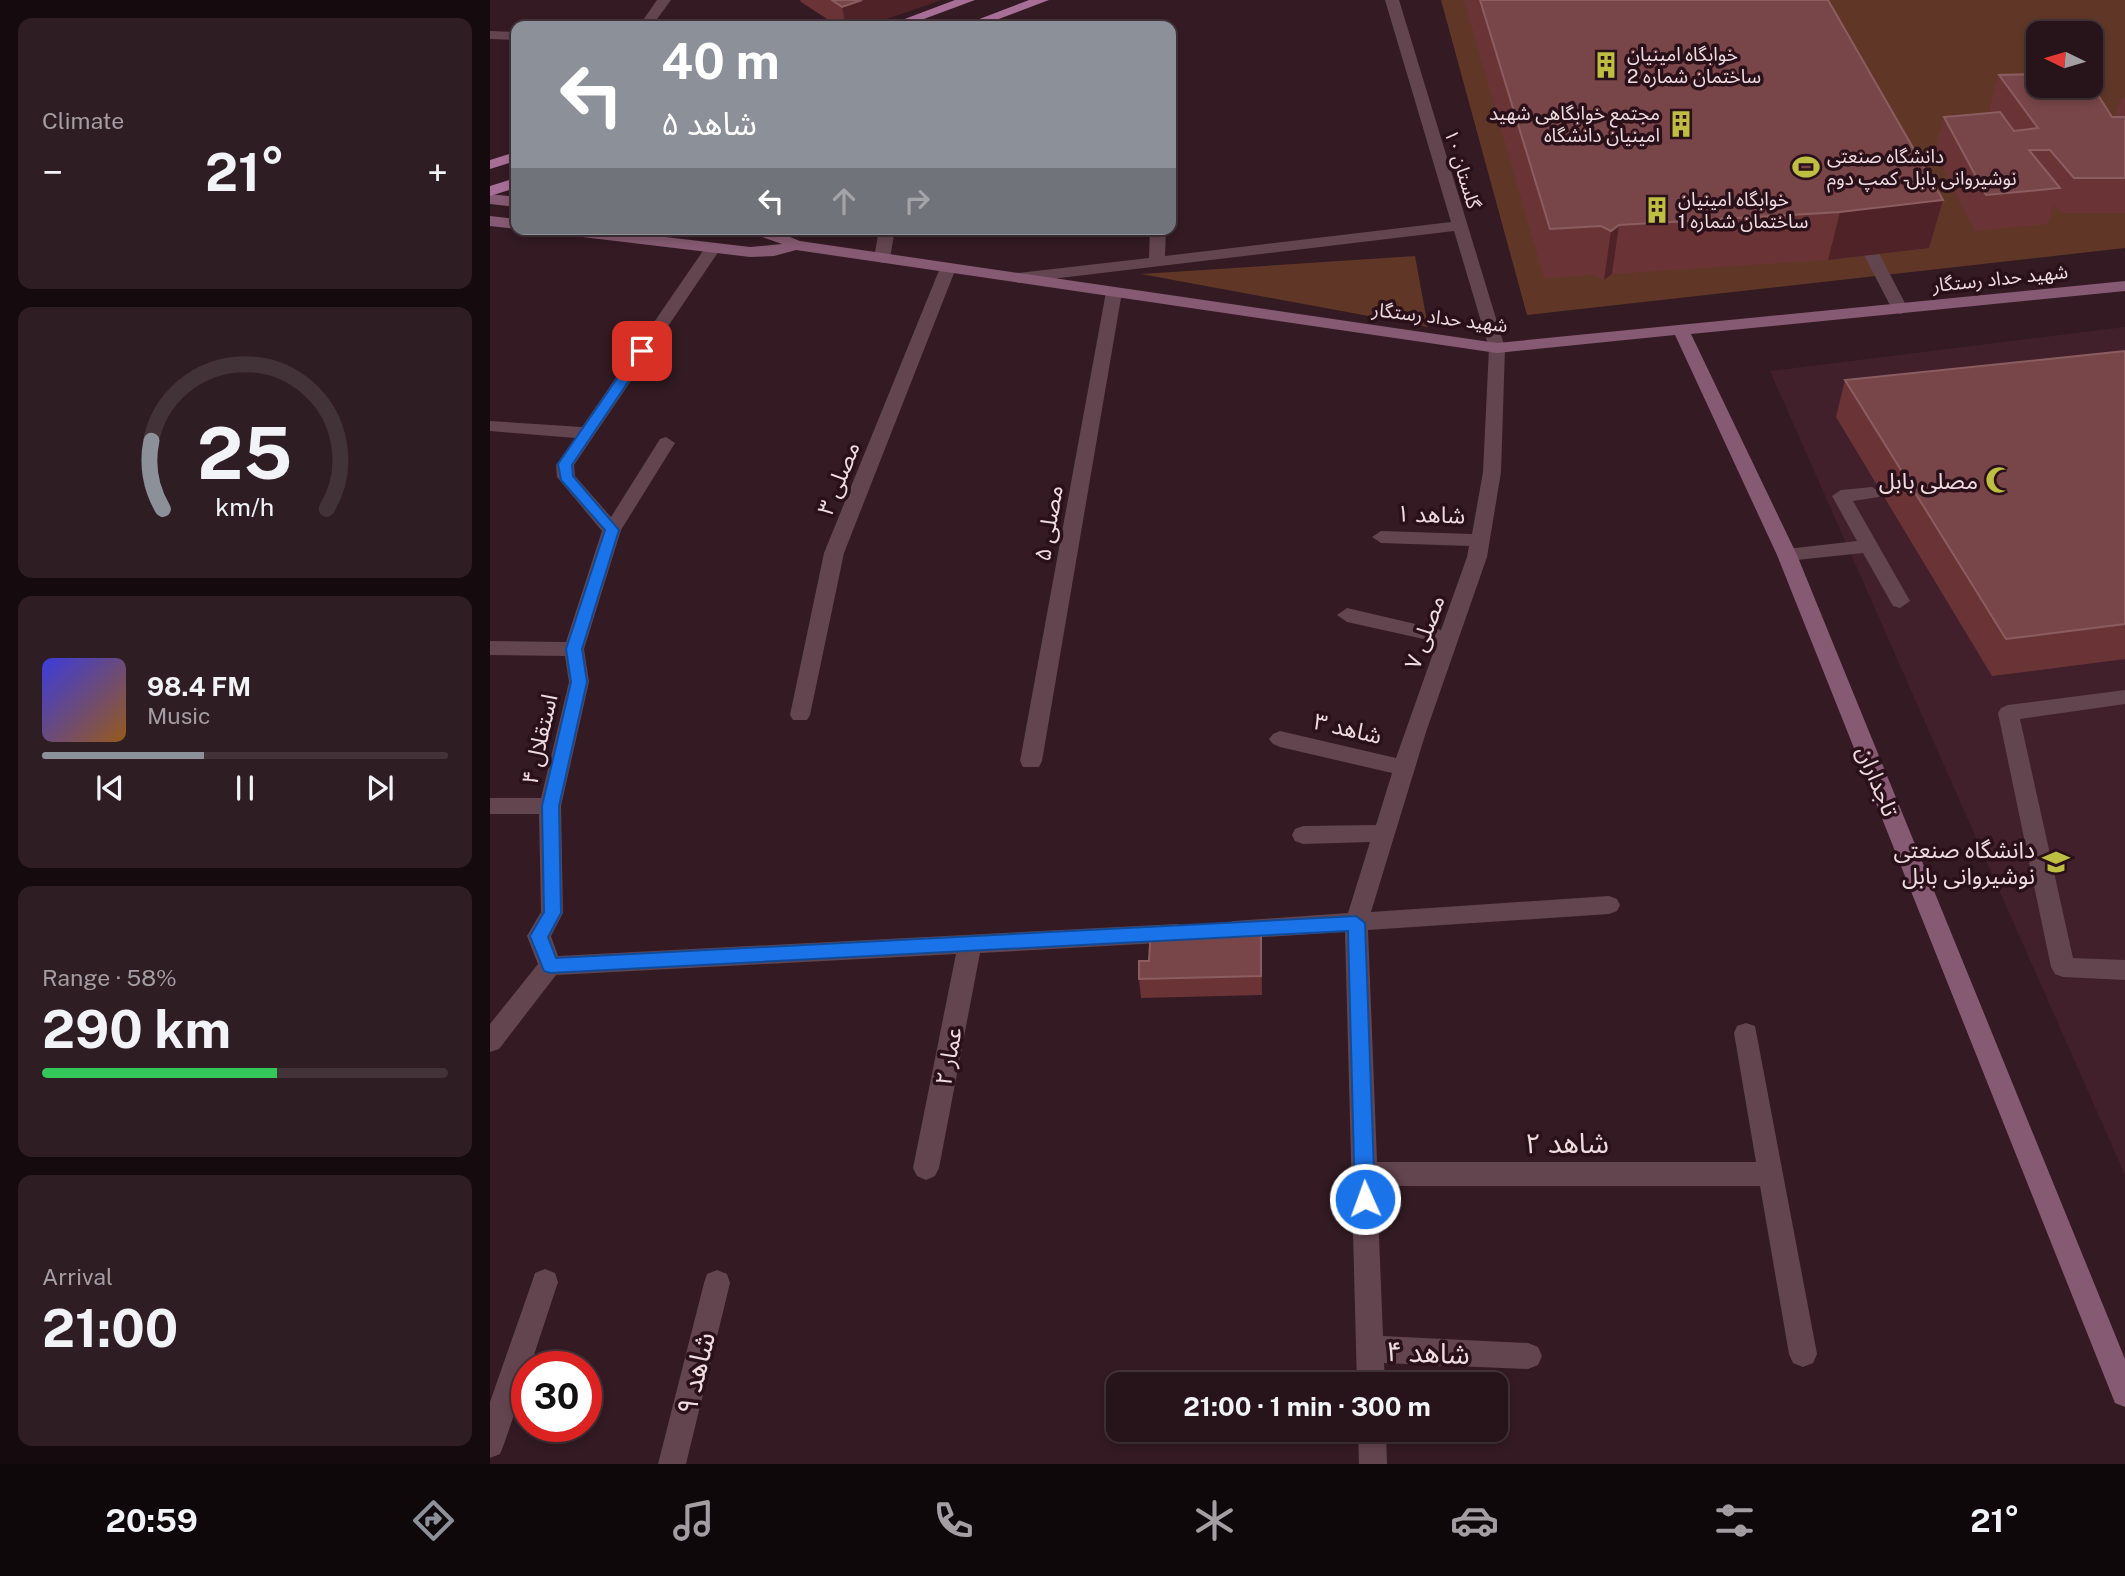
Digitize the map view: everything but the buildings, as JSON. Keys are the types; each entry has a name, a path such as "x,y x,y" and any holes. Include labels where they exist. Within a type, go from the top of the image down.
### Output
{"main road":[{"path":"908,21 968,0"},
{"path":"982,21 1042,0"},
{"path":"490,165 511,158"},
{"path":"490,191 511,185"},
{"path":"490,199 511,201"},
{"path":"490,221 511,223"},
{"name":"شهید حداد رستگار","path":"606,235 713,248 774,251 796,246 1497,348 2125,286"},
{"name":"شهید حداد رستگار","path":"775,235 796,246"},
{"name":"تاجداران","path":"1681,330 1787,555 2125,1393"}],"street":[{"path":"649,21 664,0"},
{"name":"گلستان ۱۰","path":"1392,0 1497,348"},
{"path":"490,35 511,36"},
{"path":"1849,210 1900,309"},
{"path":"1018,278 1461,226"},
{"path":"882,258 886,235"},
{"path":"1157,235 1157,262"},
{"path":"612,530 566,477 565,464 713,248"},
{"name":"مصلی ۳","path":"800,715 834,553 948,268"},
{"name":"مصلی ۵","path":"1031,761 1114,292"},
{"name":"مصلی ۷","path":"1371,1372 1356,923 1480,540 1492,472 1497,348"},
{"path":"490,426 585,433"},
{"name":"استقلال ۴","path":"550,966 539,936 552,913 550,806 579,682 574,649 612,530 666,443"},
{"path":"1872,493 1841,496 1900,601"},
{"name":"شاهد ۱","path":"1381,537 1480,540"},
{"path":"1787,555 1868,546"},
{"path":"1347,615 1448,638"},
{"path":"490,649 574,649"},
{"path":"2125,696 2008,713 2063,967 2125,970"},
{"name":"شاهد ۳","path":"1280,739 1404,768"},
{"path":"490,806 550,806"},
{"path":"1303,835 1384,833"},
{"path":"490,1042 550,966 1356,923 1609,905"},
{"name":"عمار ۲","path":"926,1168 970,944"},
{"path":"1746,1033 1802,1354"},
{"name":"شاهد ۲","path":"1364,1174 1771,1174"},
{"path":"490,1444 545,1282"},
{"name":"شاهد ۹","path":"672,1464 717,1283"},
{"name":"شاهد ۴","path":"1370,1349 1528,1356"},
{"path":"1372,1442 1373,1464"}],"shaded area":[{"name":"دانشگاه صنعتی نوشیروانی بابل- کمپ دوم","path":"1441,0 2125,0 2125,248 1527,315"},
{"path":"1415,256 1428,327 1141,274"},
{"name":"دانشگاه صنعتی نوشیروانی بابل","path":"2125,327 2125,1175 1770,371"}],"place":[{"name":"خوابگاه امینیان ساختمان شماره 2","path":"1606,65"},
{"name":"مجتمع خوابگاهی شهید امینیان دانشگاه","path":"1681,124"},
{"name":"دانشگاه صنعتی نوشیروانی بابل- کمپ دوم","path":"1806,167"},
{"name":"خوابگاه امینیان ساختمان شماره 1","path":"1657,210"},
{"name":"مصلی بابل","path":"1999,480"},
{"name":"دانشگاه صنعتی نوشیروانی بابل","path":"2056,862"}],"route":[{"path":"642,351 565,464 566,477 573,487 612,530 574,649 579,682 550,806 552,913 539,936 550,966 1356,923 1365,1199"}]}
